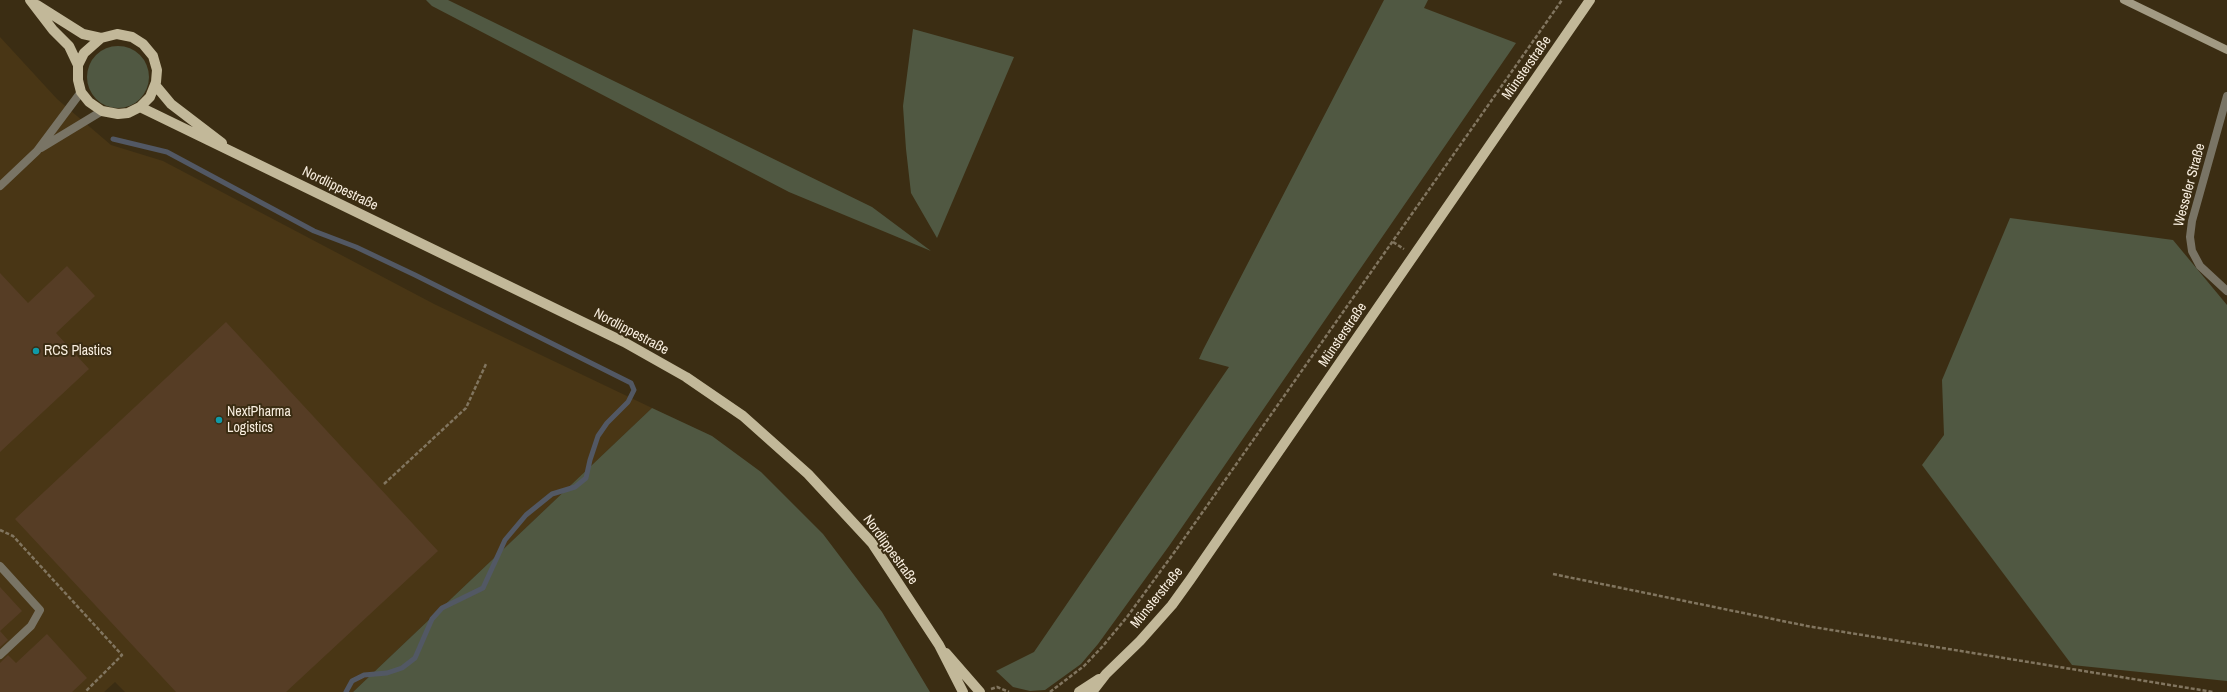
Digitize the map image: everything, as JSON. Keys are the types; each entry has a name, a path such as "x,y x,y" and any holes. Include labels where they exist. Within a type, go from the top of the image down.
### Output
{"main road":[{"name":"Münsterstraße","path":"1092,692 1106,674 1140,641 1172,606 1590,0"},
{"path":"31,1 83,34 101,38 118,34 132,37 143,44 153,56 157,70 156,86 150,97 140,107 128,113 118,114 102,111 89,102 81,92 78,80 78,65 84,52 101,38"},
{"path":"31,1 53,30 69,46 78,65"},
{"name":"Nordlippestraße","path":"156,86 171,104 228,148"},
{"name":"Nordlippestraße","path":"140,107 206,140 228,148 332,202 624,342 686,377 743,416 808,474 872,543 940,645 980,692"},
{"name":"Nordlippestraße","path":"940,645 963,692"},
{"name":"Münsterstraße","path":"1079,692 1106,674"}],"street":[{"path":"2124,0 2227,50"},
{"path":"0,186 37,151 81,92"},
{"name":"Wesseler Straße","path":"2227,96 2192,221 2190,237 2192,251 2200,266 2227,291"},
{"path":"37,151 102,111"},
{"path":"0,566 40,610 31,626 0,655"}],"path":[{"path":"1050,692 1084,666 1102,648 1127,617 1176,550 1562,0"},
{"path":"384,484 466,408 486,364"},
{"path":"0,530 13,536 122,656 85,692"},
{"path":"1553,574 1807,626 2213,692"},
{"path":"988,692 993,687 1009,692"}],"shaded area":[{"path":"0,37 57,99 111,145 163,161 434,304 652,408 353,692 125,692 115,682 104,692 0,692"}],"green space":[{"path":"426,0 448,0 872,207 931,251 789,192 432,6"},
{"path":"1384,0 1428,0 1424,8 1516,43 1169,546 1098,644 1081,664 1045,690 1030,691 1013,687 996,671 1034,652 1229,367 1199,359"},
{"path":"913,29 1014,57 937,238 911,193 903,106"},
{"path":"118,46 130,48 140,55 147,65 149,77 147,89 140,99 130,106 118,108 106,106 96,99 89,89 87,77 89,65 96,55 106,48"},
{"path":"2010,218 2173,240 2227,305 2227,681 2072,665 1922,465 1944,435 1942,380"},
{"path":"652,408 712,436 761,472 823,534 882,612 930,692 353,692"}],"building":[{"name":"RCS Plastics","path":"67,266 95,296 56,333 89,369 0,452 0,273 28,303"},
{"name":"NextPharma Logistics","path":"226,322 438,551 286,692 176,692 15,519"},
{"path":"0,587 22,611 0,631"},
{"path":"0,631 8,640 0,647"},
{"path":"47,634 87,678 72,692 0,692 0,663 8,655 16,663"}],"waterway":[{"path":"113,139 167,152 314,231 356,247 415,275 631,383 634,390 628,402 607,423 598,436 586,478 575,487 552,494 526,515 505,540 483,588 442,608 432,619 415,658 402,668 387,673 364,675 352,681 346,692"}],"place":[{"name":"RCS Plastics","path":"36,351"},
{"name":"NextPharma Logistics","path":"219,420"}]}
